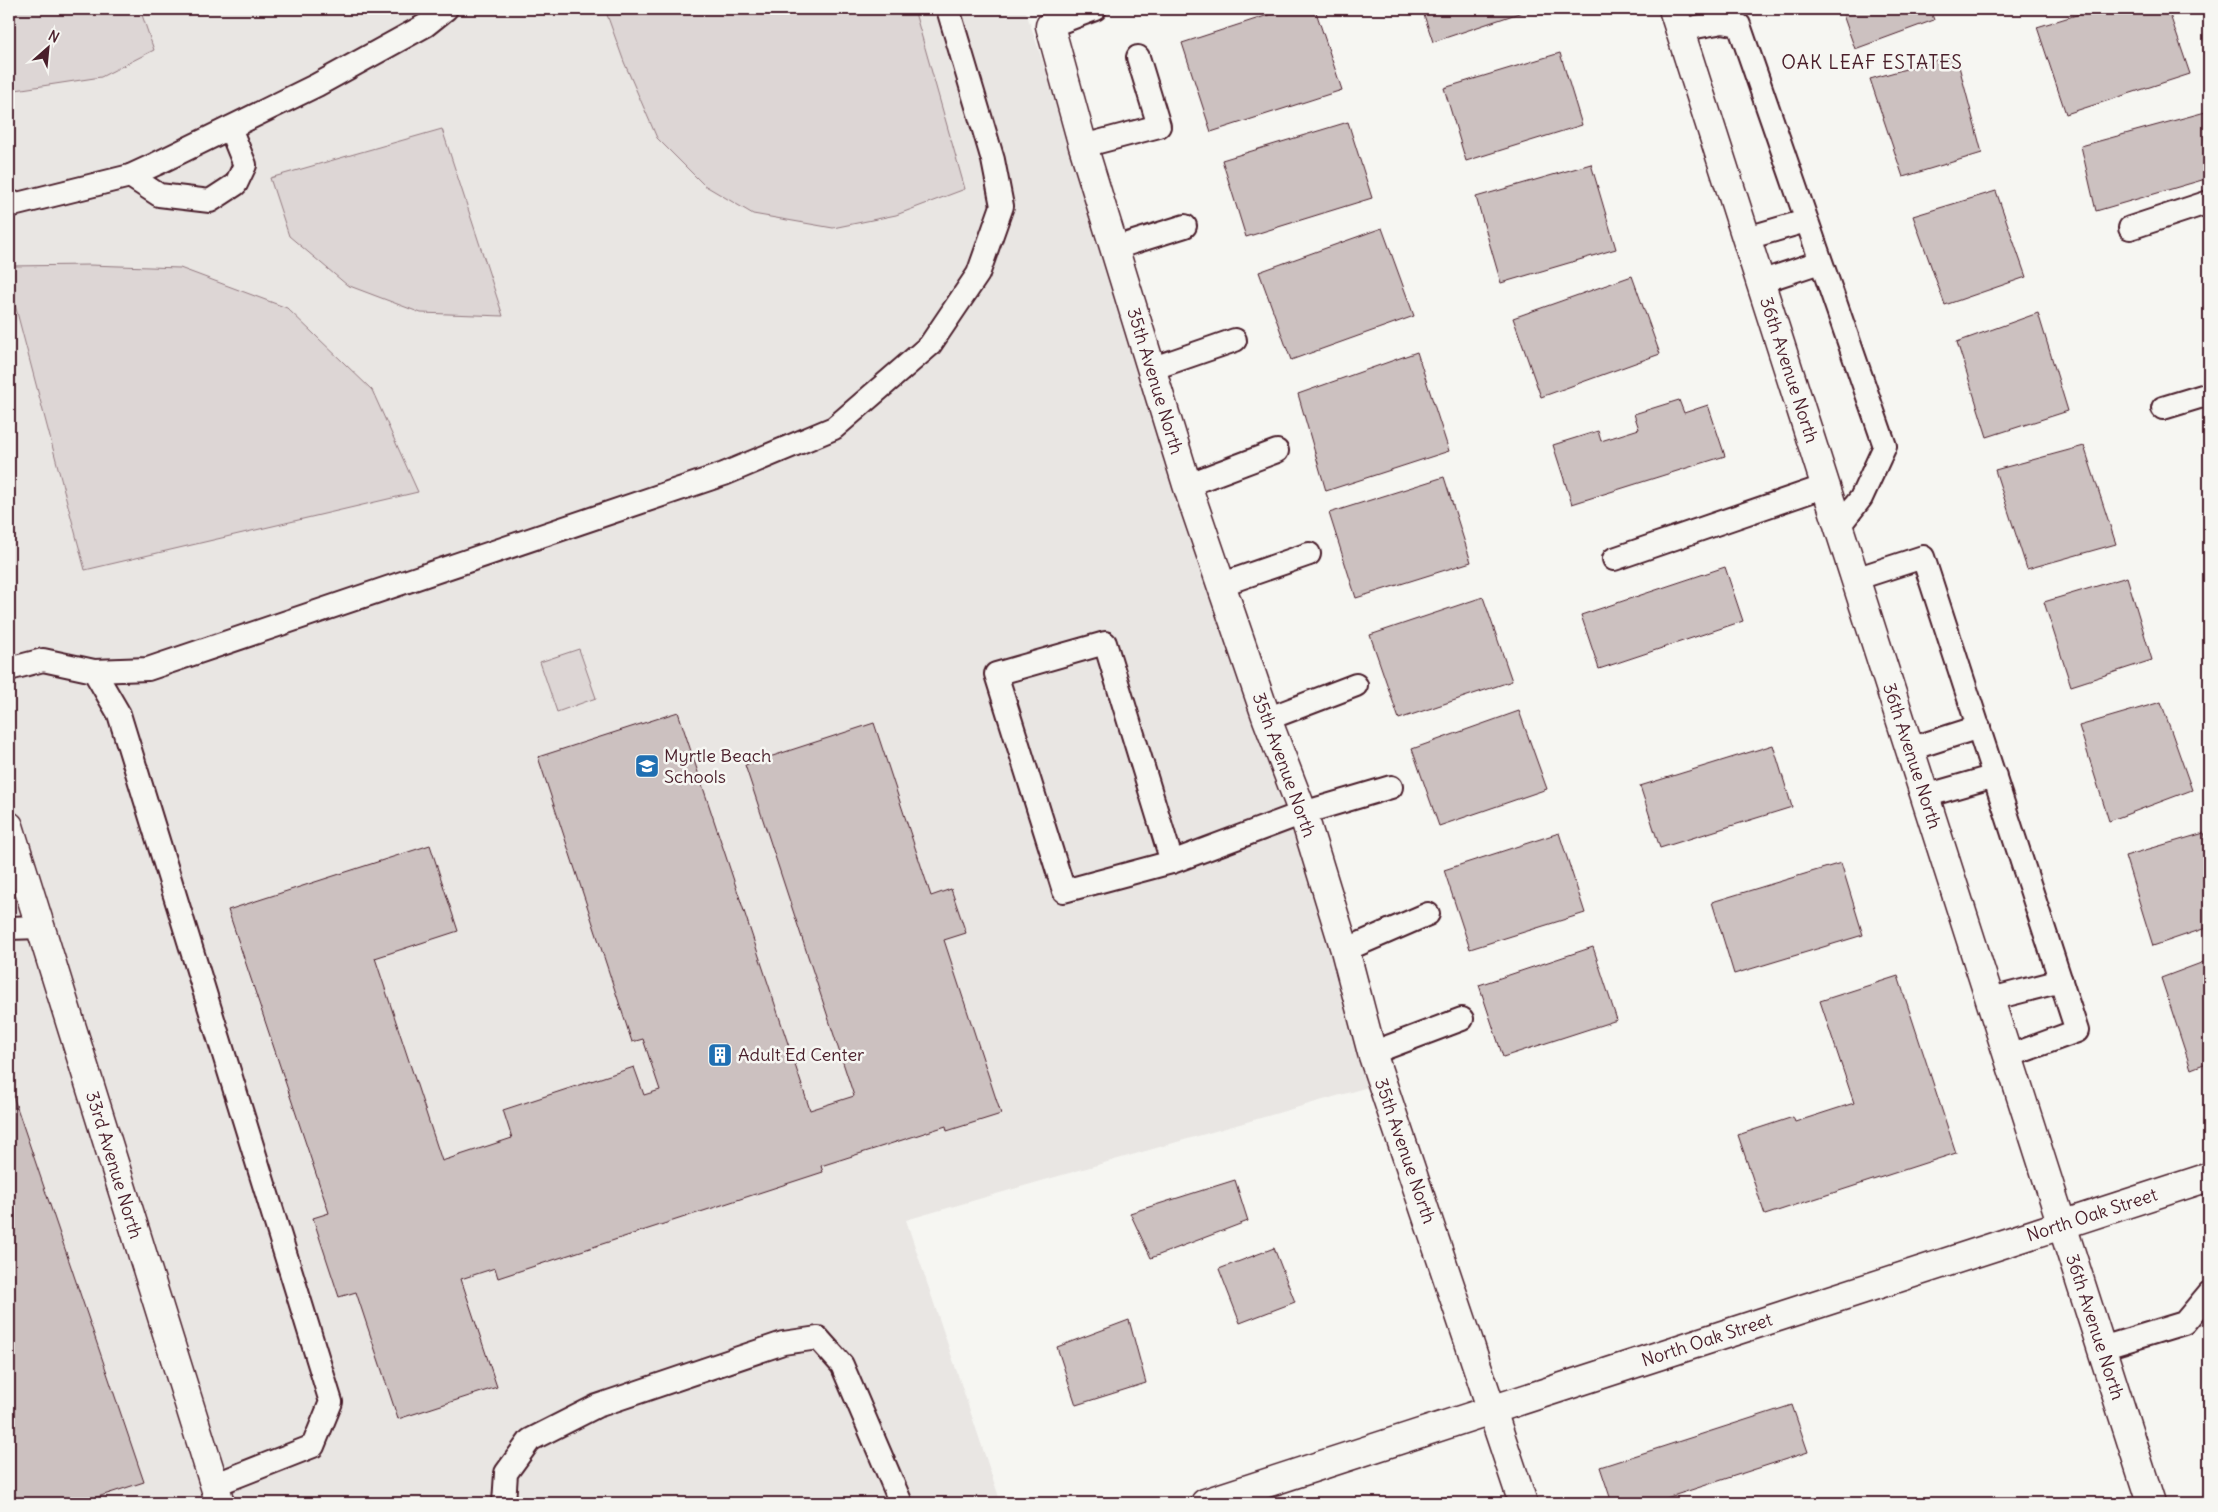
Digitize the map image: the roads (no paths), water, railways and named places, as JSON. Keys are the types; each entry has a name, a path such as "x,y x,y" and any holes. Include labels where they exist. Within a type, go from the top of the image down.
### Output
{"street":[{"name":"36th Avenue North","path":"1676,19 2151,1503"},
{"name":"35th Avenue North","path":"1050,26 1083,146 1187,485 1267,719 1303,813 1345,950 1372,1053 1523,1503"},
{"name":"33rd Avenue North","path":"9,826 217,1494"},
{"name":"North Oak Street","path":"1205,1503 2209,1177"}],"lane":[{"path":"9,206 130,176 317,85 426,25 446,9"},
{"path":"9,670 43,660 94,671 148,669 724,474 834,428 930,345 978,274 1002,206 993,160 948,9"},
{"path":"1050,26 1095,9"},
{"path":"1676,19 1739,25 1885,446 1861,498 1839,526"},
{"path":"1083,146 1159,126 1138,57"},
{"path":"130,176 159,195 210,201 236,184 245,165 230,128"},
{"path":"2130,228 2209,202"},
{"path":"1747,238 1806,221"},
{"path":"1115,248 1185,226"},
{"path":"1760,282 1820,262"},
{"path":"1152,369 1235,340"},
{"path":"2163,408 2209,394"},
{"path":"1187,485 1277,451"},
{"path":"1614,559 1826,486"},
{"path":"1220,585 1309,554"},
{"path":"1855,578 1923,557 1995,776 2077,1031 2009,1056"},
{"path":"1172,862 1105,643 996,674 1064,891 1172,862 1303,813 1391,786"},
{"path":"94,671 119,714 331,1402 313,1446 217,1494"},
{"path":"1267,719 1356,685"},
{"path":"1910,749 1979,727"},
{"path":"1926,796 1995,776"},
{"path":"1345,950 1428,914"},
{"path":"9,928 40,927"},
{"path":"1991,999 2061,981"},
{"path":"1372,1053 1462,1019"},
{"path":"2102,1348 2184,1323 2209,1293"},
{"path":"504,1503 506,1473 530,1440 597,1406 783,1343 818,1338 842,1364 901,1503"}],"place":[{"name":"Myrtle Beach Schools","path":"647,766"},
{"name":"Adult Ed Center","path":"720,1055"}],"district":[{"name":"OAK LEAF ESTATES","path":"1872,62"}]}
